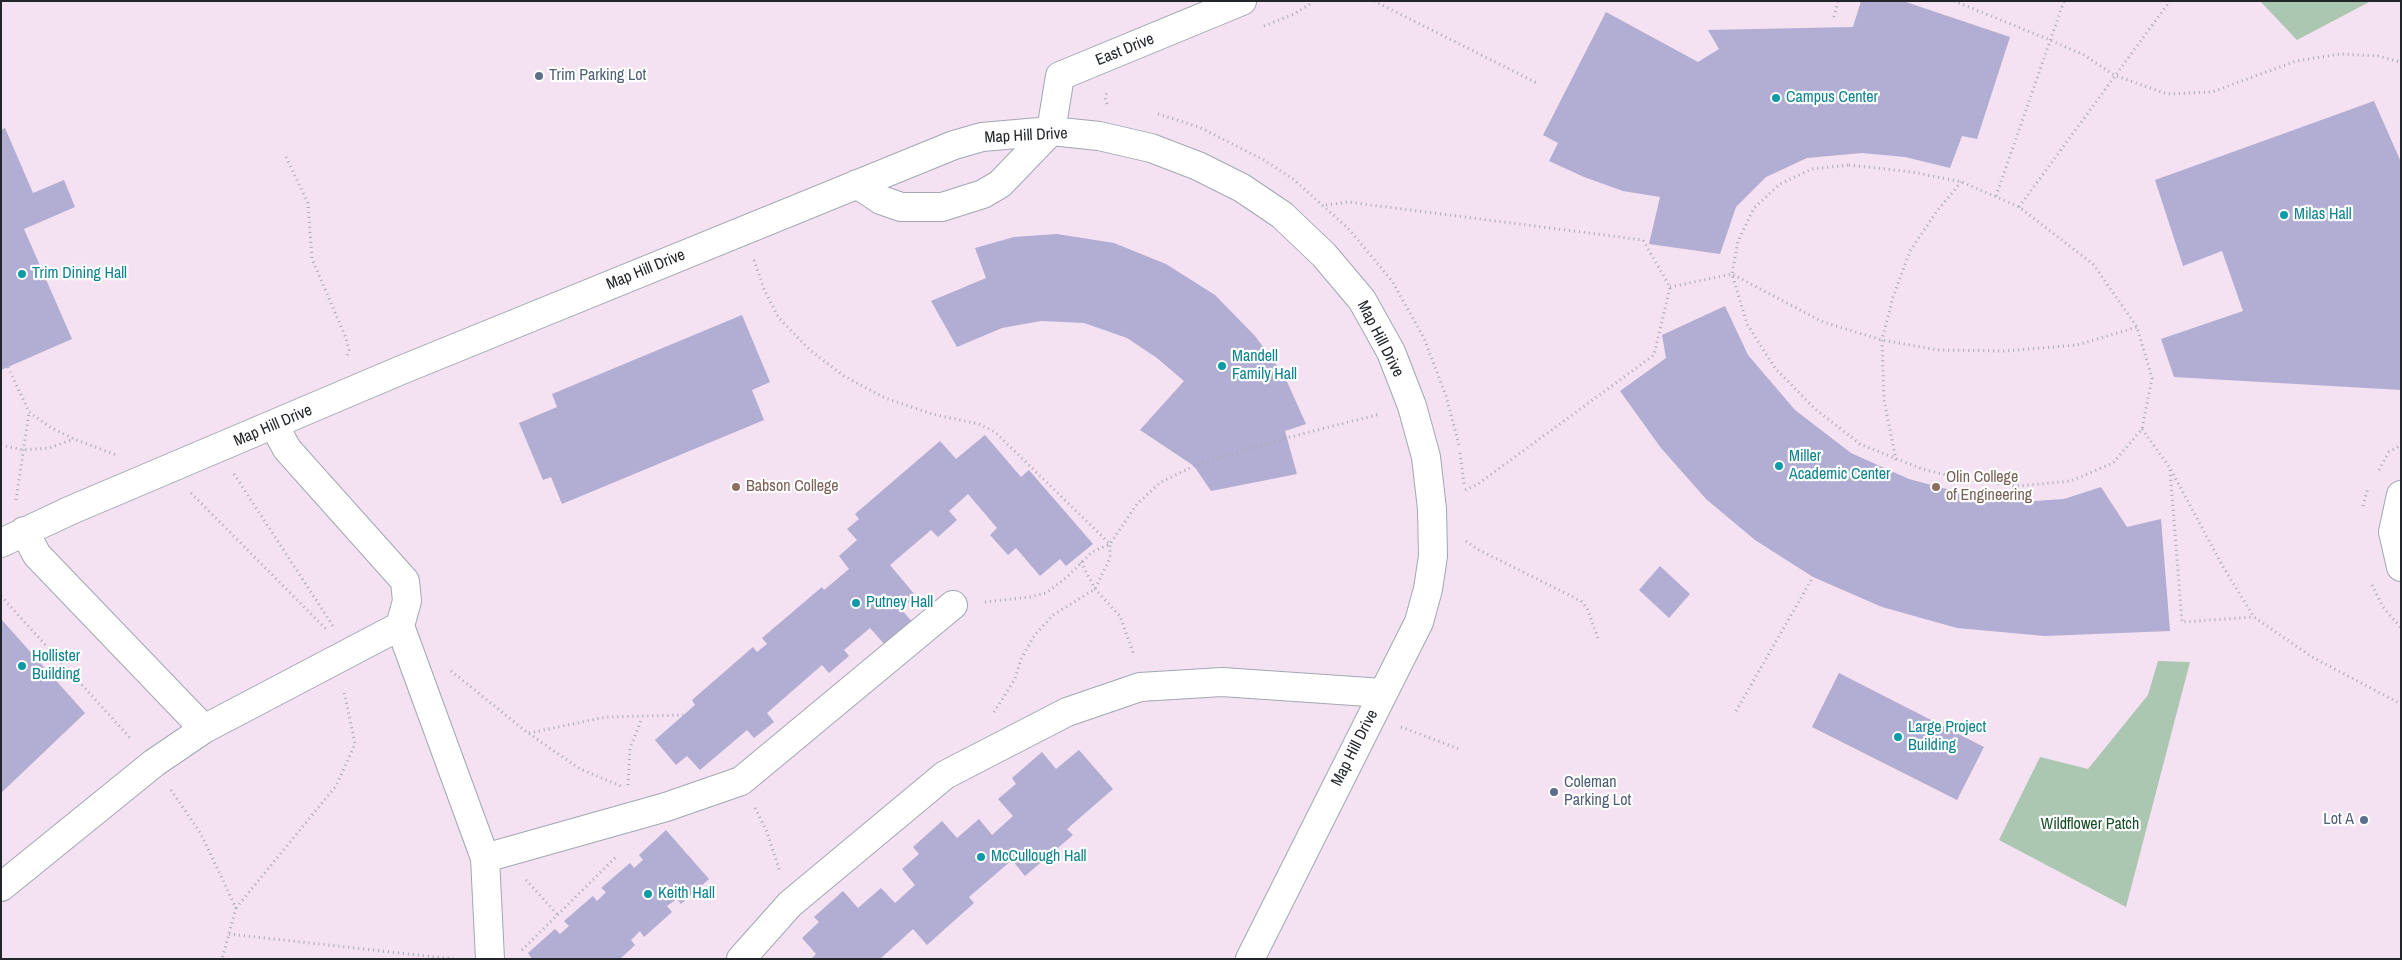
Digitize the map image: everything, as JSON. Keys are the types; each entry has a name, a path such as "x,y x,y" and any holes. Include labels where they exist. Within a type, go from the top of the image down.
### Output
{"street":[{"name":"East Drive","path":"1051,132 1060,76 1242,1"},
{"name":"Map Hill Drive","path":"13,527 274,425 399,371 954,145 1010,134 1051,132 1099,136 1151,148 1198,166 1242,188 1282,214 1324,255 1362,300 1391,352 1412,406 1426,457 1432,509 1432,556 1428,589 1418,622 1250,959"},
{"path":"857,184 881,200 901,207 942,207 963,202 1000,184 1051,132"},
{"path":"274,425 287,449 405,582 407,601 400,626 494,855 490,959"},
{"path":"2401,495 2393,532 2401,567"},
{"path":"13,527 37,555 204,729"},
{"path":"494,855 666,806 741,780 952,605"},
{"path":"1,887 154,763 204,729 400,626"},
{"path":"741,959 790,904 945,775 1067,712 1140,687 1222,682 1383,693"}],"path":[{"path":"1374,1 1537,83"},
{"path":"1834,17 1838,1"},
{"path":"1954,1 1966,3 2050,40 2084,56 2114,75 2167,94 2212,92 2296,61 2341,54 2378,56 2401,62"},
{"path":"1996,196 2064,1"},
{"path":"2019,207 2170,1"},
{"path":"286,157 308,203 312,259 349,350 346,358 339,365"},
{"path":"1849,165 1912,172 1962,182 1996,196 2019,207 2093,264 2137,327 2152,378 2142,429 2113,463 2071,481 2019,486 1963,479 1896,460 1860,444 1814,408 1775,368 1747,324 1732,274 1738,241 1754,208 1780,184 1812,169 1849,165"},
{"path":"1896,460 1884,400 1882,340 1893,297 1910,250 1937,210 1962,182"},
{"path":"1326,205 1348,202 1643,240 1670,287 1654,355 1478,484 1465,490"},
{"path":"751,253 764,289 778,317 810,350 844,376 885,398 932,414 979,424 995,432 1110,544 1110,558 1094,589 1053,615 1034,636 1021,659 1015,679 992,715"},
{"path":"1670,287 1732,274 1823,322 1882,340 1938,350 2006,351 2077,345 2137,327"},
{"path":"8,367 29,412 50,428 74,440 119,456"},
{"path":"952,605 1030,597 1046,593 1066,578 1092,552 1110,544 1137,504 1161,482 1194,466 1286,438 1412,406"},
{"path":"13,527 29,412"},
{"path":"2142,429 2170,468 2222,565 2254,617 2312,657 2401,704"},
{"path":"1,445 23,450 49,448 74,440"},
{"path":"242,468 232,471 350,652"},
{"path":"2170,468 2182,622 2254,617"},
{"path":"198,487 190,491 350,652"},
{"path":"1466,540 1477,550 1581,600 1587,608 1599,641"},
{"path":"1081,562 1094,589 1120,616 1134,652 1140,687"},
{"path":"1736,711 1813,577"},
{"path":"528,733 606,717 683,716"},
{"path":"628,788 630,748 642,718"},
{"path":"1369,720 1396,725 1459,750"},
{"path":"741,780 767,832 790,904"},
{"path":"494,855 558,915"},
{"path":"228,934 454,959"}],"shaded area":[{"name":"Babson College","path":"1,1 2401,1 2401,959 1,959"}],"green space":[{"path":"2260,1 2371,1 2297,40"},
{"name":"Wildflower Patch","path":"2158,661 2190,662 2126,907 1999,840 2040,757 2088,769 2148,695"}],"building":[{"name":"Campus Center","path":"1861,1 1903,1 2010,37 1977,139 1962,136 1950,168 1905,157 1862,153 1807,158 1766,177 1736,207 1720,254 1649,244 1660,197 1623,191 1584,177 1549,161 1558,143 1543,135 1606,12 1698,62 1719,49 1708,30 1853,27"},
{"name":"Milas Hall","path":"2374,101 2401,162 2401,390 2174,377 2161,339 2243,311 2222,251 2183,266 2155,180"},
{"name":"Trim Dining Hall","path":"5,128 33,193 64,180 75,207 24,229 72,339 1,370 1,130"},
{"name":"Mandell Family Hall","path":"1057,234 1114,243 1166,264 1215,295 1255,336 1284,375 1306,424 1285,431 1297,474 1211,491 1194,466 1140,430 1184,381 1157,358 1127,338 1084,323 1041,321 1002,328 957,347 931,301 986,278 975,248 1014,237"},
{"name":"Miller Academic Center","path":"1725,306 1748,355 1795,410 1851,453 1909,479 1969,495 2020,502 2064,499 2101,487 2127,527 2161,519 2170,631 2045,636 1957,628 1882,607 1813,577 1755,540 1706,499 1661,448 1620,391 1666,358 1662,335"},
{"path":"742,315 770,382 752,390 764,420 562,504 551,477 543,480 519,423 557,407 552,394"},
{"name":"Putney Hall","path":"985,435 1021,477 1029,470 1093,544 1066,566 1060,559 1040,576 1016,548 1008,555 990,535 997,528 968,494 949,511 957,520 938,537 931,530 890,565 916,596 901,609 914,624 887,647 870,628 844,650 849,656 829,673 822,665 767,713 774,722 754,738 747,730 700,770 687,756 676,765 655,740 695,705 692,700 753,647 757,652 767,644 762,638 822,587 824,590 849,569 839,556 857,540 847,529 859,519 855,514 940,441 956,459"},
{"path":"1660,566 1690,594 1669,618 1639,590"},
{"name":"Hollister Building","path":"1,619 85,713 1,793"},
{"name":"Large Project Building","path":"1839,673 1984,747 1957,800 1812,727"},
{"name":"McCullough Hall","path":"1079,750 1113,789 1067,829 1073,835 1025,876 1012,860 969,897 974,903 927,945 913,929 880,959 811,959 816,954 802,938 819,922 814,917 843,891 858,908 881,888 895,903 915,885 902,869 919,854 913,847 942,821 957,838 979,819 992,835 1013,816 998,799 1016,784 1012,778 1042,752 1056,769"},
{"name":"Keith Hall","path":"666,830 709,879 681,904 677,899 667,906 672,912 644,937 640,931 631,940 635,945 620,959 532,959 528,953 555,929 560,934 569,926 564,921 593,896 597,901 606,892 601,888 630,863 634,868 643,860 639,855"}],"place":[{"name":"Trim Parking Lot","path":"539,76"},
{"name":"Campus Center","path":"1776,98"},
{"name":"Milas Hall","path":"2284,215"},
{"name":"Trim Dining Hall","path":"22,274"},
{"name":"Mandell Family Hall","path":"1222,366"},
{"name":"Miller Academic Center","path":"1779,466"},
{"name":"Babson College","path":"736,487"},
{"name":"Olin College of Engineering","path":"1936,487"},
{"name":"Putney Hall","path":"856,603"},
{"name":"Hollister Building","path":"22,666"},
{"name":"Large Project Building","path":"1898,737"},
{"name":"Coleman Parking Lot","path":"1554,792"},
{"name":"Lot A","path":"2364,820"},
{"name":"McCullough Hall","path":"981,857"},
{"name":"Keith Hall","path":"648,894"}]}
